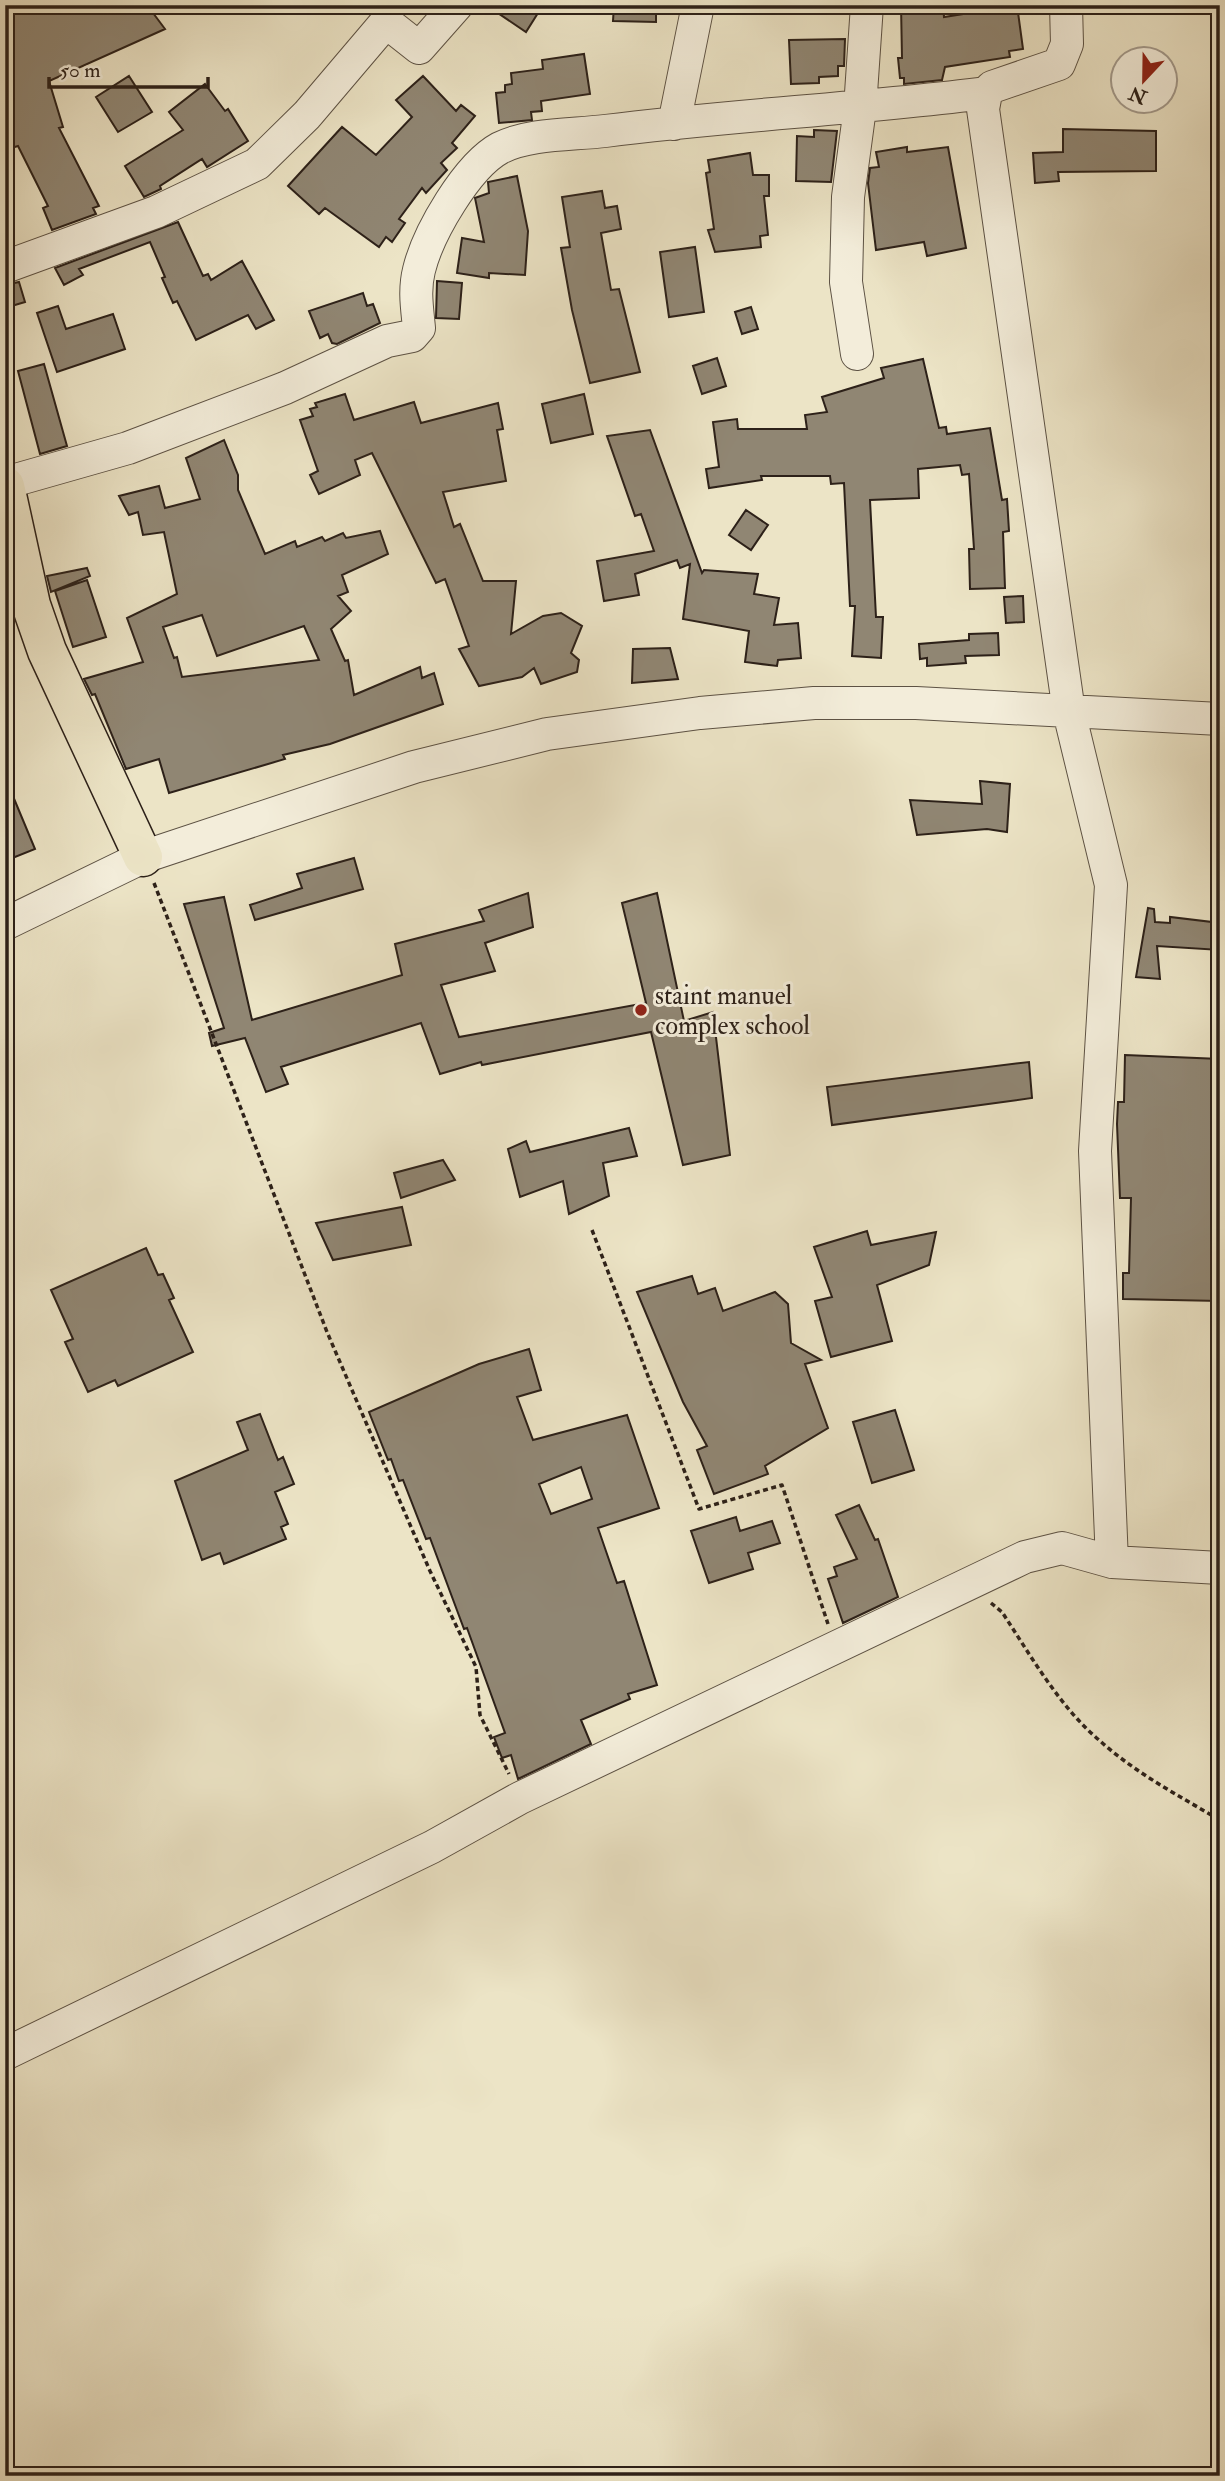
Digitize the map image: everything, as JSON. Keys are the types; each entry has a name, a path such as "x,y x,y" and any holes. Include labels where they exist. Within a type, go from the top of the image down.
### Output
{"main road":[{"path":"5,485 15,577 31,605 47,651 143,857"}],"street":[{"path":"5,267 156,212 257,164 307,115 376,14 419,48 457,5"},
{"path":"674,124 698,5"},
{"path":"857,354 846,282 848,197 860,108 867,5"},
{"path":"5,485 128,447 285,388 387,341 412,336 419,328 415,307 419,268 432,237 458,192 485,160 499,149 518,142 674,124 860,108 986,93 1009,79 1059,64 1068,44 1066,5"},
{"path":"986,93 983,109 1069,712 1111,885 1095,1152 1112,1562"},
{"path":"5,924 143,857 414,767 547,734 700,713 814,703 916,703 1220,719"},
{"path":"5,2054 432,1847 520,1798 1025,1557 1062,1548 1112,1562 1220,1568"}],"path":[{"path":"143,857 327,1332 430,1571 476,1667 480,1715 520,1798"},
{"path":"592,1230 699,1509 782,1485 836,1646"},
{"path":"962,1587 986,1599 1002,1612 1063,1702 1098,1740 1130,1764 1220,1820"}],"building":[{"path":"5,5 147,5 165,29 49,81 63,127 59,128 99,206 93,208 96,214 52,230 43,208 48,206 18,146 5,150"},
{"path":"486,5 543,5 526,32"},
{"path":"614,5 656,5 656,22 613,21"},
{"path":"901,5 943,5 944,17 983,11 982,5 1017,5 1023,49 1009,51 1010,57 945,67 942,80 904,84 904,78 900,78 898,58 902,58"},
{"path":"845,39 844,66 838,66 838,76 819,77 819,83 791,84 789,40"},
{"path":"584,54 590,94 541,101 542,111 531,112 532,120 499,123 496,93 505,92 505,85 512,84 511,73 543,69 542,60"},
{"path":"129,76 152,112 118,132 96,97"},
{"path":"423,76 456,111 461,105 475,116 452,143 457,148 441,163 447,170 426,193 422,188 399,219 405,223 392,242 386,237 379,247 325,208 319,214 288,186 342,127 376,155 412,117 396,100"},
{"path":"205,84 225,111 228,109 248,141 207,167 202,159 160,186 161,189 144,197 125,166 183,130 169,112"},
{"path":"1063,129 1156,131 1156,171 1058,172 1059,181 1035,183 1033,153 1063,152"},
{"path":"814,130 837,131 831,182 796,181 797,136 814,137"},
{"path":"907,147 907,152 948,147 966,248 927,256 924,242 876,250 868,183 870,168 879,167 876,152"},
{"path":"750,153 753,175 769,175 769,196 764,196 768,235 760,236 761,247 715,252 708,230 714,229 706,173 710,172 708,160"},
{"path":"517,176 528,231 525,275 489,273 489,278 457,273 462,238 484,242 475,198 489,193 488,182"},
{"path":"602,191 605,208 617,206 621,229 601,233 611,290 619,289 640,372 590,383 572,310 561,248 570,247 562,197"},
{"path":"178,222 203,276 208,274 211,280 242,261 274,320 256,329 248,315 196,340 177,301 173,303 150,242 79,269 83,275 64,285 55,268"},
{"path":"695,247 704,312 669,317 660,252"},
{"path":"437,281 462,283 459,319 436,318"},
{"path":"19,282 25,302 5,308 5,285"},
{"path":"363,293 367,306 373,304 380,323 337,344 332,343 328,334 320,338 309,311"},
{"path":"58,306 66,329 113,314 125,349 57,372 37,313"},
{"path":"751,307 758,329 742,334 735,312"},
{"path":"717,358 726,386 702,394 693,366"},
{"path":"923,359 939,428 946,427 947,434 990,428 1002,500 1007,499 1009,531 1003,532 1005,588 970,589 969,549 974,549 969,474 962,475 960,465 918,469 919,498 870,500 876,617 883,617 881,658 852,656 855,606 850,606 844,483 831,484 830,476 761,476 762,480 709,488 706,469 719,467 713,422 737,419 738,429 807,429 805,415 827,412 822,397 884,378 881,368"},
{"path":"44,364 67,446 40,454 18,371"},
{"path":"345,394 354,420 414,402 421,423 498,403 503,429 497,430 506,481 443,492 454,527 460,524 483,581 516,581 511,634 543,616 561,613 582,626 571,653 579,660 577,672 541,684 534,668 522,677 479,686 459,649 469,646 445,579 436,583 372,453 355,460 360,475 319,494 310,475 318,471 300,420 313,416 310,409 317,407 315,403"},
{"path":"584,394 593,434 551,443 542,404"},
{"path":"650,430 702,573 704,570 758,574 754,594 779,598 774,625 798,623 801,658 778,660 777,666 745,662 749,631 683,619 690,564 680,568 677,560 635,574 639,595 604,601 597,561 654,551 641,514 635,516 607,436"},
{"path":"224,440 238,475 238,490 265,554 295,541 297,547 322,537 325,541 343,533 346,538 380,531 388,554 342,575 348,592 338,596 351,611 331,629 345,661 348,660 354,695 420,667 422,678 434,673 443,704 330,744 283,755 285,759 169,793 159,759 126,769 95,694 92,695 84,679 143,662 127,618 177,594 164,532 143,535 138,512 129,515 119,496 159,486 165,508 200,499 186,458","holes":["202,615 217,656 304,626 319,660 182,677 177,657 174,658 163,627"]},
{"path":"746,510 768,525 751,550 729,535"},
{"path":"87,568 90,576 51,592 47,576"},
{"path":"87,580 106,637 73,647 55,591"},
{"path":"1023,596 1024,622 1006,623 1004,597"},
{"path":"998,633 999,655 965,656 966,663 927,666 927,658 920,659 919,644 969,640 969,634"},
{"path":"670,648 678,679 632,683 633,649"},
{"path":"5,777 35,849 5,861"},
{"path":"980,781 1010,784 1007,832 987,829 917,835 910,800 982,804"},
{"path":"354,858 363,889 255,920 250,905 302,888 297,874"},
{"path":"528,893 533,927 485,943 495,971 441,985 459,1037 646,1003 622,903 657,893 684,1021 713,1012 730,1155 683,1165 651,1032 482,1065 481,1062 440,1074 421,1023 281,1067 288,1084 266,1092 245,1038 212,1046 209,1033 224,1028 184,904 224,897 252,1020 402,975 395,944 484,921 479,910"},
{"path":"1148,908 1154,909 1155,922 1170,923 1170,917 1220,923 1220,950 1157,946 1160,979 1136,977"},
{"path":"1125,1055 1220,1059 1220,1301 1123,1299 1123,1273 1129,1273 1131,1198 1120,1198 1117,1124 1118,1102 1124,1102"},
{"path":"1029,1062 1032,1098 832,1125 827,1087"},
{"path":"629,1128 637,1156 603,1163 609,1196 569,1214 563,1181 520,1197 508,1149 526,1141 530,1152"},
{"path":"443,1160 455,1180 401,1198 394,1173"},
{"path":"402,1207 411,1245 333,1260 316,1223"},
{"path":"867,1231 871,1245 936,1232 929,1265 877,1285 892,1341 831,1357 815,1301 832,1297 814,1247"},
{"path":"146,1248 158,1275 163,1274 174,1298 169,1300 193,1352 118,1386 115,1380 88,1392 65,1342 73,1339 51,1290"},
{"path":"692,1276 698,1294 715,1288 723,1311 775,1292 788,1304 791,1343 821,1360 805,1364 828,1428 765,1466 768,1474 714,1494 697,1450 707,1446 683,1402 637,1292"},
{"path":"529,1349 541,1390 517,1397 533,1440 627,1415 659,1508 598,1528 617,1583 624,1581 657,1685 628,1694 630,1699 581,1720 591,1744 518,1779 511,1755 502,1758 494,1737 505,1733 467,1628 464,1629 430,1538 426,1539 403,1480 399,1481 391,1459 388,1460 369,1412 479,1364","holes":["581,1467 592,1499 551,1514 539,1484"]},
{"path":"895,1410 914,1470 872,1483 853,1422"},
{"path":"260,1414 278,1460 283,1457 294,1484 275,1492 288,1524 281,1527 286,1539 224,1564 220,1553 202,1560 175,1481 248,1450 237,1422"},
{"path":"859,1505 875,1540 878,1539 898,1597 843,1623 828,1579 837,1576 834,1567 857,1559 836,1515"},
{"path":"736,1517 740,1531 772,1521 780,1543 748,1553 753,1569 709,1583 691,1531"}],"place":[{"name":"staint manuel complex school","path":"641,1010"}]}
